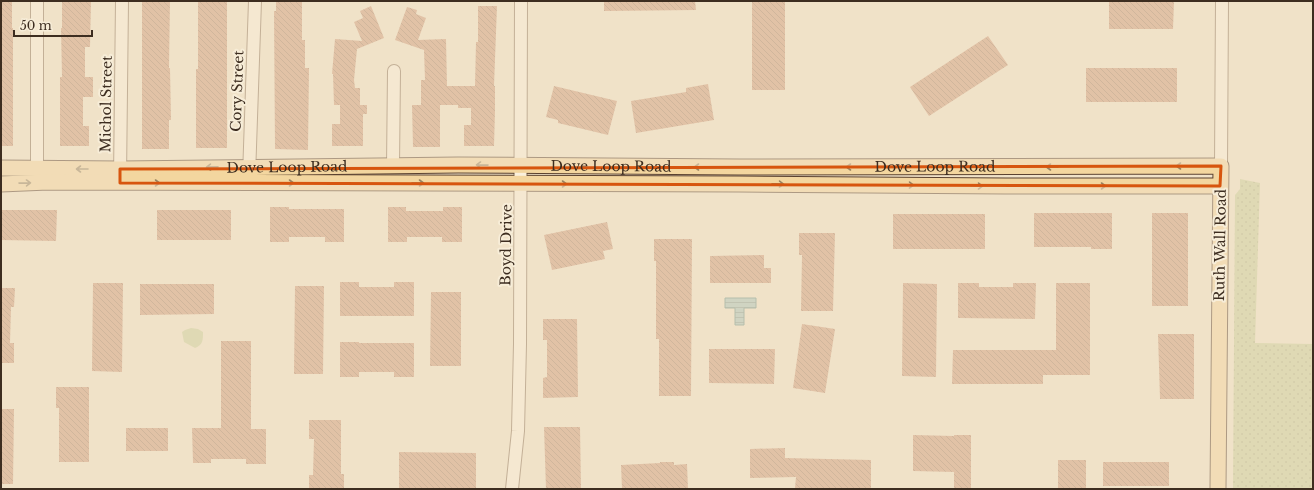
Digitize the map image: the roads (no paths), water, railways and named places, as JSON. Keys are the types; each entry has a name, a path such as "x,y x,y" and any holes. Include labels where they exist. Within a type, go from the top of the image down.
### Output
{"main road":[{"name":"Dove Loop Road","path":"1,184 250,166 1221,166"},
{"name":"Ruth Wall Road","path":"1218,489 1221,166"},
{"path":"739,167 739,184"},
{"path":"1006,186 1007,167"},
{"name":"Dove Loop Road","path":"1,168 249,183 1220,186"}],"street":[{"path":"37,1 37,169"},
{"name":"Michol Street","path":"120,176 122,1"},
{"name":"Cory Street","path":"249,183 256,1"},
{"name":"Boyd Drive","path":"512,489 518,431 520,344 522,183 521,1"},
{"name":"Ruth Wall Road","path":"1221,166 1222,1"},
{"path":"393,166 394,71"}],"water":[{"path":"725,298 756,298 756,308 744,308 744,325 735,325 735,308 725,308"}]}
